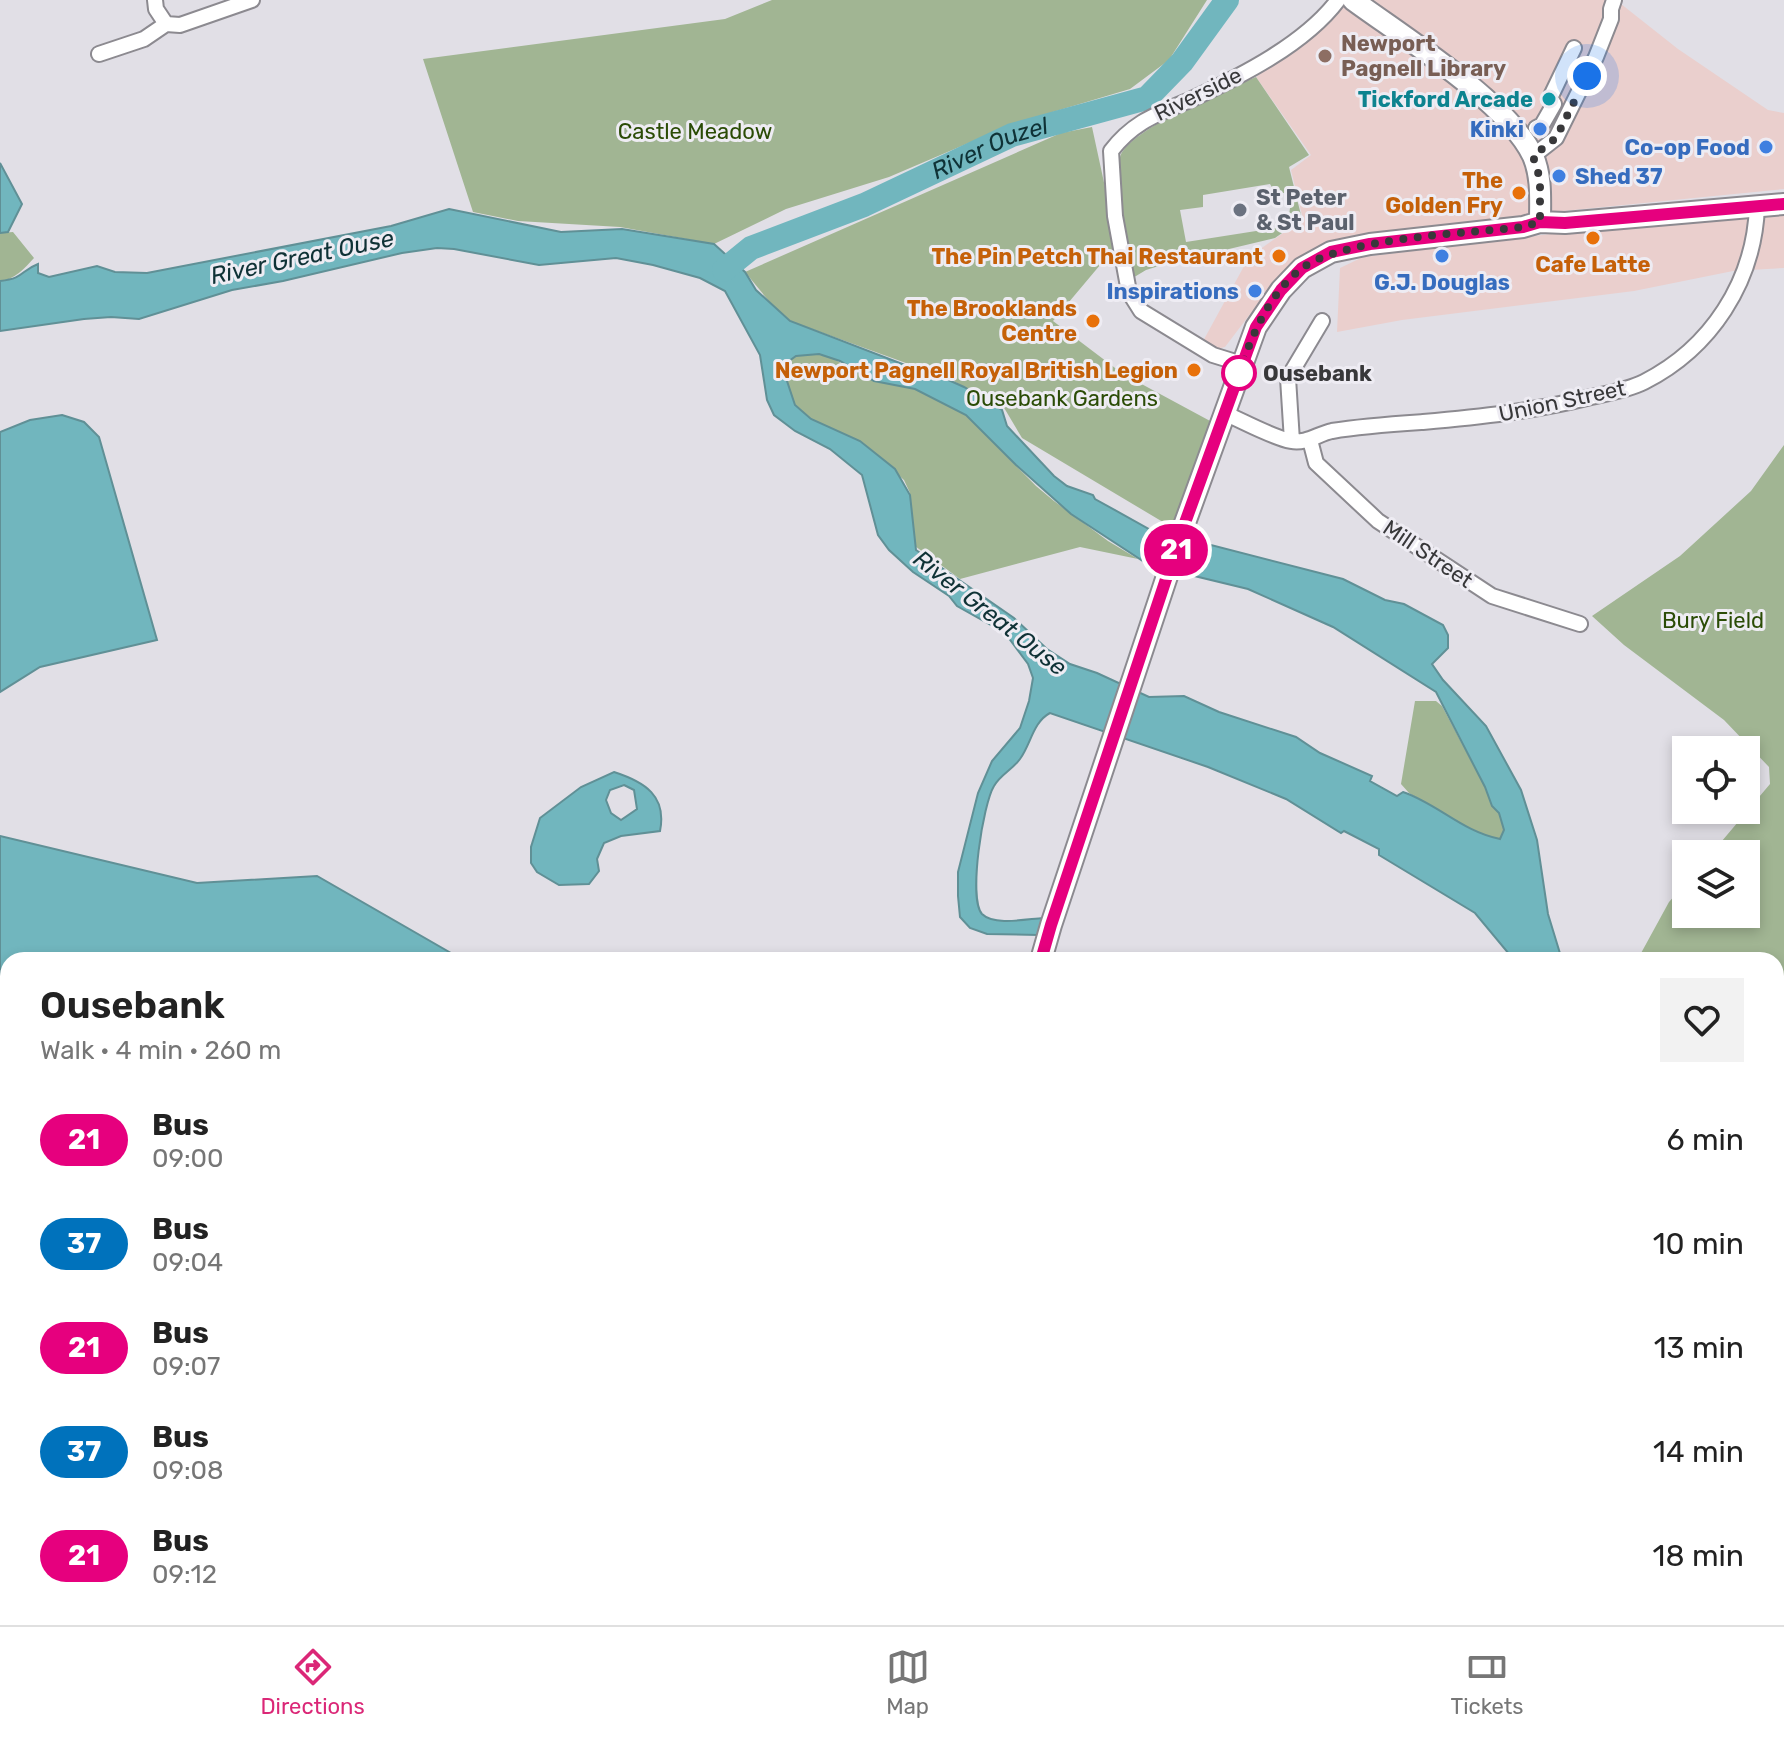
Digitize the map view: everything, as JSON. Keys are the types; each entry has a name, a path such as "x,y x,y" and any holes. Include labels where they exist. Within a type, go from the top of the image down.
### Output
{"main road":[{"path":"1353,0 1504,114 1533,156 1540,179 1540,222"},
{"path":"1043,952 1182,531 1242,364 1256,327 1281,290 1302,268 1331,252 1370,244 1523,227 1540,222 1565,223 1784,204"}],"street":[{"path":"155,0 156,9 166,24"},
{"path":"99,54 144,39 166,24 180,25 252,0"},
{"name":"Riverside","path":"1242,364 1213,355 1141,311 1129,292 1115,216 1111,151 1125,133 1148,117 1257,66 1315,25 1338,0"},
{"path":"1533,156 1556,138 1596,57 1611,19 1613,4"},
{"path":"1536,128 1542,125 1554,104 1550,98 1574,48"},
{"name":"Union Street","path":"1292,441 1310,440 1328,432 1511,414 1581,400 1642,383 1672,365 1699,343 1722,315 1748,262 1757,224 1757,207"},
{"path":"1224,413 1292,441 1288,378 1322,321"},
{"name":"Mill Street","path":"1310,440 1316,463 1378,521 1492,596 1580,624"}],"shaded area":[{"path":"1346,0 1616,0 1678,49 1768,110 1784,113 1784,189 1563,211 1362,239 1305,256 1276,280 1225,347 1216,349 1202,343 1249,257 1303,219 1291,170 1311,155 1256,77 1324,24"},
{"path":"1784,215 1784,268 1733,271 1634,291 1402,320 1337,332 1340,268 1363,257 1582,230"}],"green space":[{"name":"Castle Meadow","path":"772,0 1207,0 1169,60 1130,89 1013,124 889,177 786,209 714,244 620,227 518,221 473,212 423,59 725,19"},
{"path":"1256,77 1309,155 1289,167 1302,219 1275,238 1162,265 1131,279 1119,199 1120,157 1127,146 1159,123","holes":["1270,184 1275,193 1286,193 1290,208 1288,223 1281,227 1186,242 1180,210 1203,207 1203,195"]},
{"name":"Ousebank Gardens","path":"1092,127 1116,238 1111,252 1053,321 1123,374 1212,422 1178,531 1022,438 1003,406 993,404 950,379 790,321 745,272 1061,133"},
{"path":"13,232 34,258 15,276 0,281 0,233"},
{"path":"795,352 828,356 874,381 924,388 966,415 1054,501 1138,559 1080,547 960,579 908,541 910,493 904,480 858,440 807,417 797,409 782,378 785,357"},
{"name":"Bury Field","path":"1784,445 1784,952 1642,952 1672,899 1672,928 1760,928 1760,840 1723,840 1736,824 1760,824 1760,796 1770,784 1769,767 1760,758 1760,736 1739,736 1724,720 1624,645 1592,616 1680,556 1751,491"},
{"path":"1415,701 1436,701 1442,706 1492,806 1499,813 1504,830 1500,839 1481,835 1409,793 1401,784"}],"water":[{"path":"0,163 22,204 8,232 0,233"},
{"name":"River Great Ouse","path":"449,209 561,232 622,229 714,244 745,272 756,290 790,321 964,387 1002,410 1007,426 1067,486 1093,495 1149,529 1343,579 1385,600 1404,604 1443,625 1448,635 1448,648 1432,664 1486,726 1521,790 1537,840 1548,914 1560,952 1507,952 1475,913 1379,855 1379,849 1344,831 1341,833 1286,799 1208,767 1050,713 1036,728 1020,759 994,786 982,830 977,871 976,890 982,914 1002,921 1043,918 1038,935 987,934 970,928 960,917 958,872 978,793 992,761 1020,728 1033,678 1028,664 1005,633 957,606 949,596 913,572 889,550 878,535 862,475 830,449 795,431 774,415 767,400 760,355 725,291 700,278 616,258 539,265 437,248 232,290 139,319 84,319 0,331 0,281 18,276 38,264 38,273 49,277 97,266 115,272 147,273 391,226","holes":["819,354 840,361 874,381 915,389 966,415 1071,514 1149,565 1248,589 1333,627 1436,692 1492,806 1499,813 1504,830 1500,839 1474,830 1416,797 1403,792 1397,796 1370,781 1372,776 1320,753 1296,737 1219,712 1184,696 1149,697 1070,664 1047,649 1014,618 916,550 910,495 895,469 860,441 811,419 795,405 785,364 796,356"]},
{"path":"62,415 84,422 99,437 157,640 40,667 0,692 0,432 30,420"},
{"path":"614,772 644,786 660,808 660,831 621,836 604,843 597,859 599,871 589,884 559,885 537,872 531,863 531,847 540,818 581,787","holes":["624,785 634,790 637,809 621,820 611,813 606,800 610,790"]},
{"path":"0,836 197,883 317,876 449,952 0,952"}],"waterway":[{"name":"River Ouzel","path":"724,270 751,248 864,205 1012,135 1147,98 1182,62 1227,0"}],"bus line":[{"name":"21","path":"1043,952 1182,531 1242,364 1256,327 1281,290 1302,268 1331,252 1370,244 1523,227 1540,222 1565,223 1784,204"}],"place":[{"name":"Newport Pagnell Library","path":"1325,56"},
{"name":"Tickford Arcade","path":"1549,99"},
{"name":"Kinki","path":"1540,129"},
{"name":"Co-op Food","path":"1766,147"},
{"name":"Shed 37","path":"1559,176"},
{"name":"The Golden Fry","path":"1519,193"},
{"name":"St Peter & St Paul","path":"1240,210"},
{"name":"Cafe Latte","path":"1593,238"},
{"name":"The Pin Petch Thai Restaurant","path":"1279,256"},
{"name":"G.J. Douglas","path":"1442,256"},
{"name":"Inspirations","path":"1255,291"},
{"name":"The Brooklands Centre","path":"1093,321"},
{"name":"Newport Pagnell Royal British Legion","path":"1194,370"},
{"name":"Ousebank","path":"1239,373"}],"route":[{"path":"1239,373 1256,327 1281,290 1302,268 1331,252 1370,244 1523,227 1540,222 1540,179 1533,156 1556,138 1587,76"}]}
